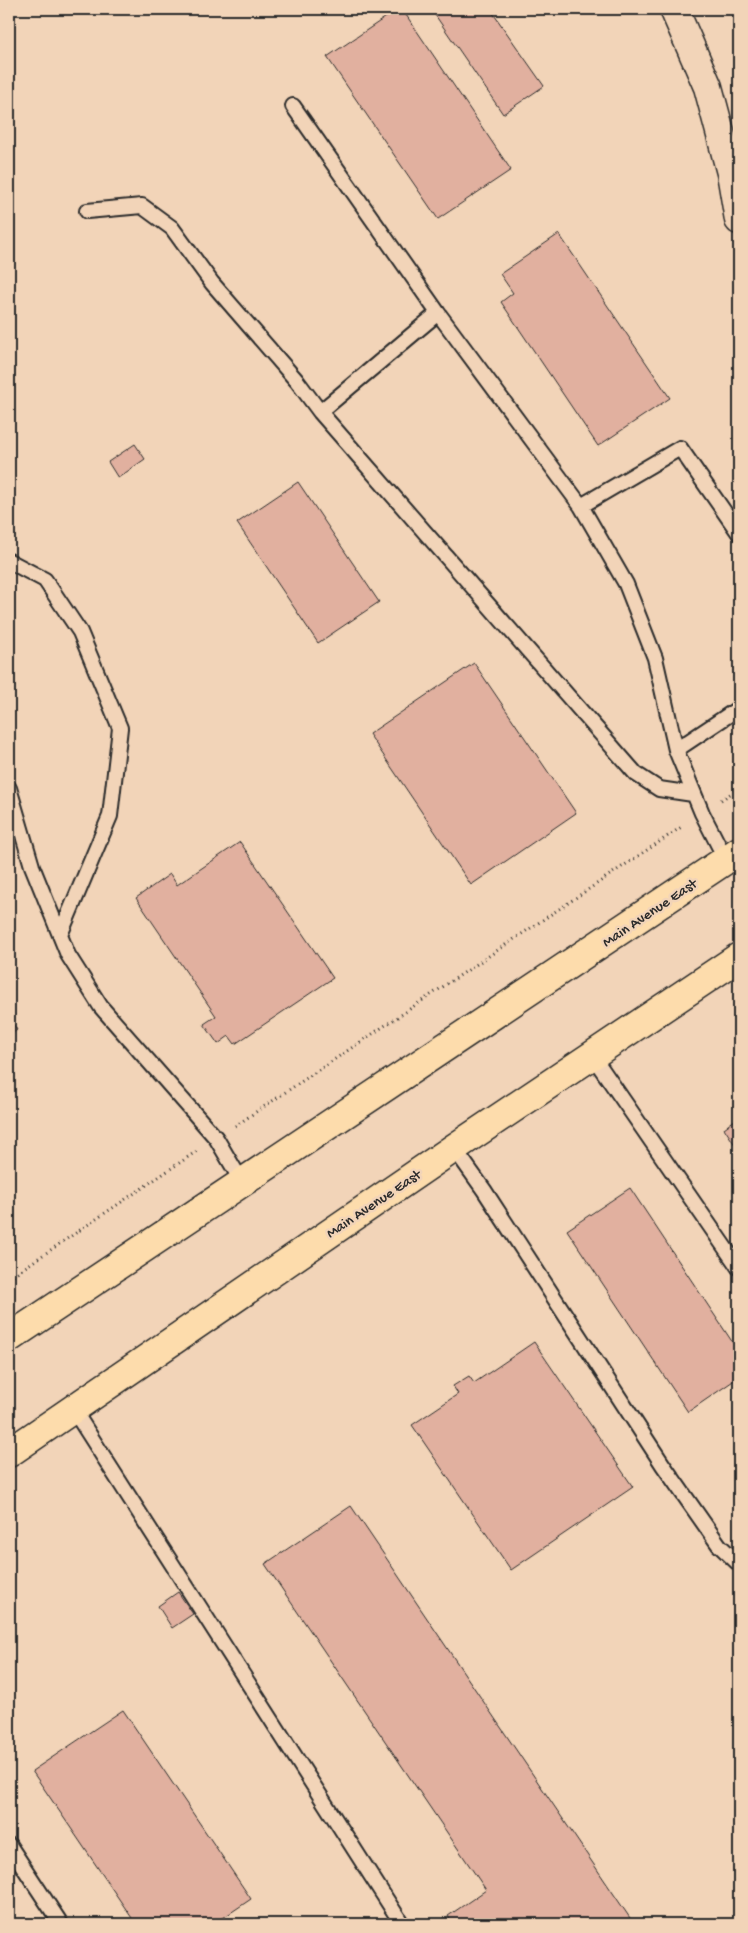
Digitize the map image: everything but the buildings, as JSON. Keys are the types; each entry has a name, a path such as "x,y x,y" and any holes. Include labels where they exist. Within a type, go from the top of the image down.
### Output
{"main road":[{"name":"Main Avenue East","path":"11,1331 242,1182 733,856"},
{"name":"Main Avenue East","path":"9,1453 454,1148 739,957"}],"street":[{"path":"674,9 708,88 731,173 739,220"}],"lane":[{"path":"293,106 438,313 581,506 626,584 655,658 676,750 702,813 733,856"},
{"path":"87,211 142,206 172,228 212,283 297,381 320,412 636,774 659,789 694,794"},
{"path":"320,412 438,313"},
{"path":"581,506 680,448 739,534"},
{"path":"9,561 45,580 80,632 120,728 110,816 60,935"},
{"path":"676,750 739,708"},
{"path":"9,788 32,866 68,955 101,1007 216,1138 242,1182"},
{"path":"592,1055 739,1268"},
{"path":"454,1148 484,1190 663,1465 719,1545 739,1564"},
{"path":"72,1409 402,1924"},
{"path":"9,1845 61,1924"}],"path":[{"path":"9,1278 739,788"}]}
